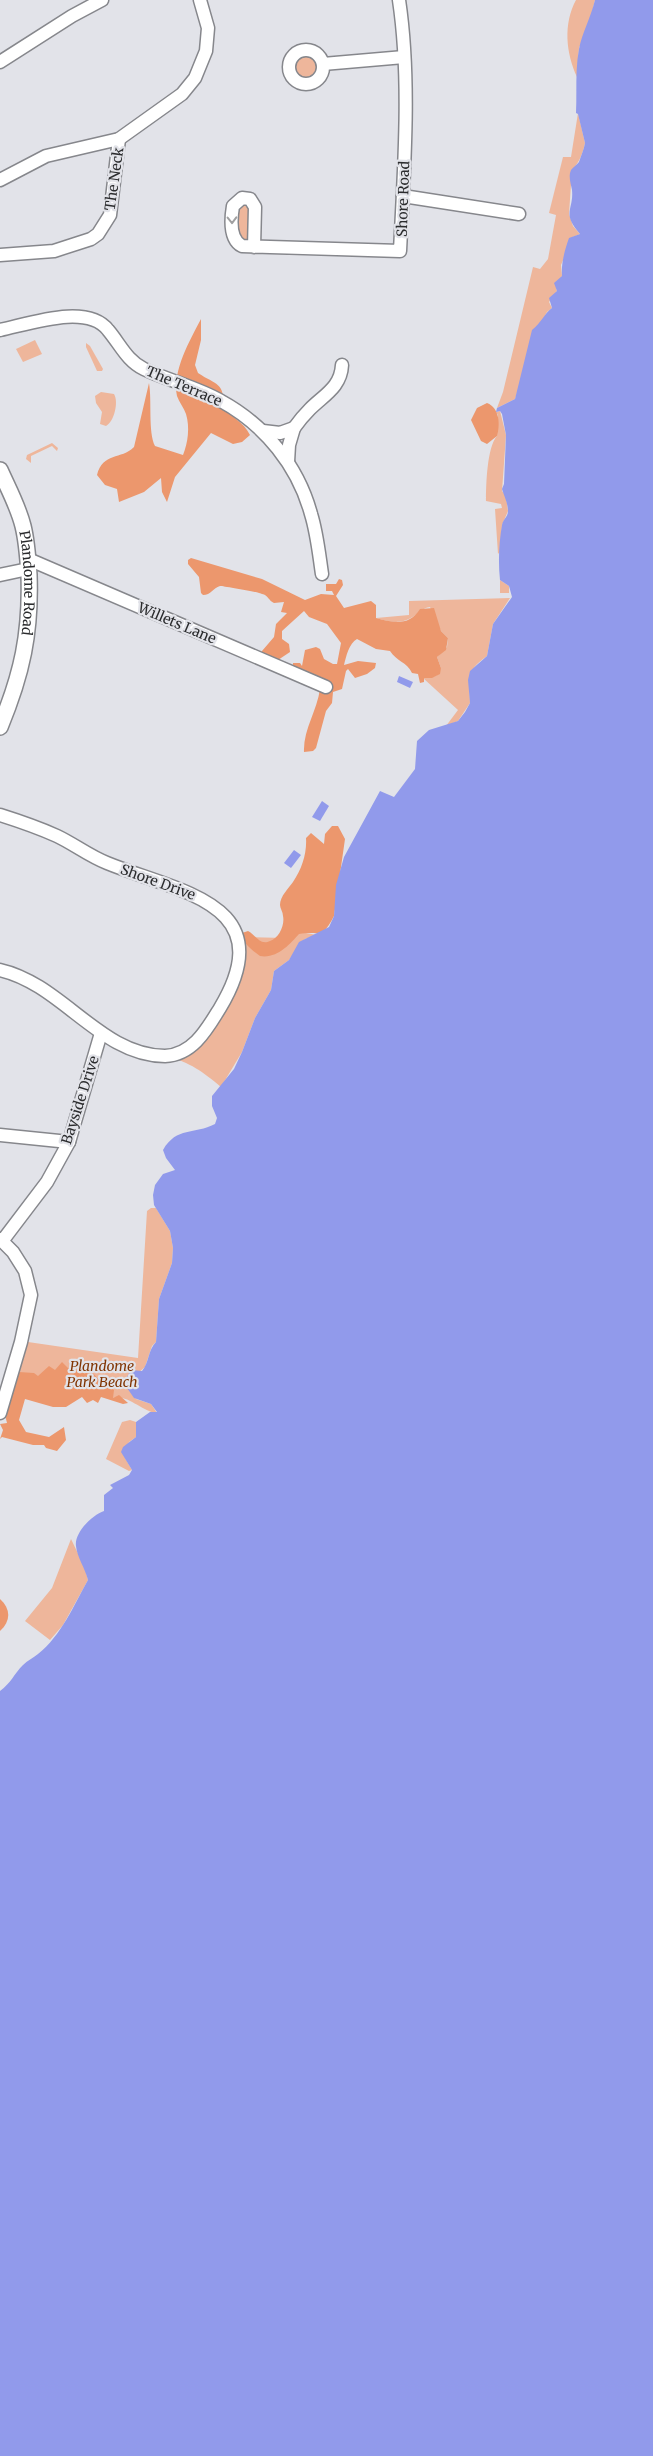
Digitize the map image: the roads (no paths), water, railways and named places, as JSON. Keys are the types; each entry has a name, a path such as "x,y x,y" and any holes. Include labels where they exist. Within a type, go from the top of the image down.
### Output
{"main road":[{"name":"Plandome Road","path":"0,470 21,519 28,564 29,620 26,647 19,679 0,727"}],"street":[{"path":"0,62 72,16 102,0"},
{"path":"0,180 46,156 120,139 176,99 194,78 206,51 208,28 200,0"},
{"name":"Shore Road","path":"254,247 400,251 403,196 404,57 399,0"},
{"path":"323,64 404,57"},
{"name":"The Neck","path":"0,255 54,251 91,239 98,234 110,215 120,139"},
{"path":"403,196 519,214"},
{"name":"The Terrace","path":"0,330 59,318 90,317 107,328 137,366 221,401 263,431 288,462 311,514 322,574"},
{"path":"288,462 294,428 310,409 335,387 341,375 342,365"},
{"path":"263,431 280,433 294,428"},
{"path":"0,575 28,564"},
{"name":"Willets Lane","path":"28,564 326,687"},
{"name":"Shore Drive","path":"0,815 57,837 104,862 190,892 216,907 228,921 237,937 240,953 238,972 201,1037 192,1046 174,1055 152,1054 124,1045 101,1032 40,985 21,976 0,970"},
{"name":"Bayside Drive","path":"2,1240 47,1182 69,1142 101,1032"},
{"path":"0,1135 69,1142"},
{"path":"0,1413 21,1342 30,1295 25,1271 2,1240"}],"water":[{"path":"595,0 653,0 653,2456 0,2456 0,1691 23,1665 38,1654 54,1638 72,1610 88,1580 76,1546 78,1536 89,1520 104,1511 104,1495 113,1488 110,1485 129,1475 132,1470 121,1452 123,1447 136,1437 136,1422 150,1412 157,1412 151,1404 134,1398 125,1385 120,1389 131,1370 142,1371 156,1342 159,1299 172,1263 173,1248 170,1231 154,1205 153,1195 155,1185 163,1174 175,1170 166,1158 163,1150 168,1142 180,1134 215,1124 217,1118 212,1106 212,1096 234,1069 255,1018 271,990 274,971 289,960 299,942 329,927 334,916 336,885 344,857 380,791 394,797 415,769 417,741 429,730 458,721 465,712 470,703 468,680 470,671 487,656 493,624 512,597 509,586 500,580 499,573 501,532 508,511 502,489 504,484 506,435 502,414 500,411 496,412 497,408 515,399 532,330 552,308 549,298 557,291 554,283 562,276 562,266 569,238 580,234 574,227 570,216 572,197 571,170 579,162 585,143 578,114 576,113 577,65 580,43"},
{"path":"399,676 413,682 410,688 397,682"},
{"path":"322,801 329,806 320,821 312,817"},
{"path":"294,850 301,855 291,868 284,863"}],"park label":[{"name":"Plandome Park Beach","path":"102,1374"}]}
